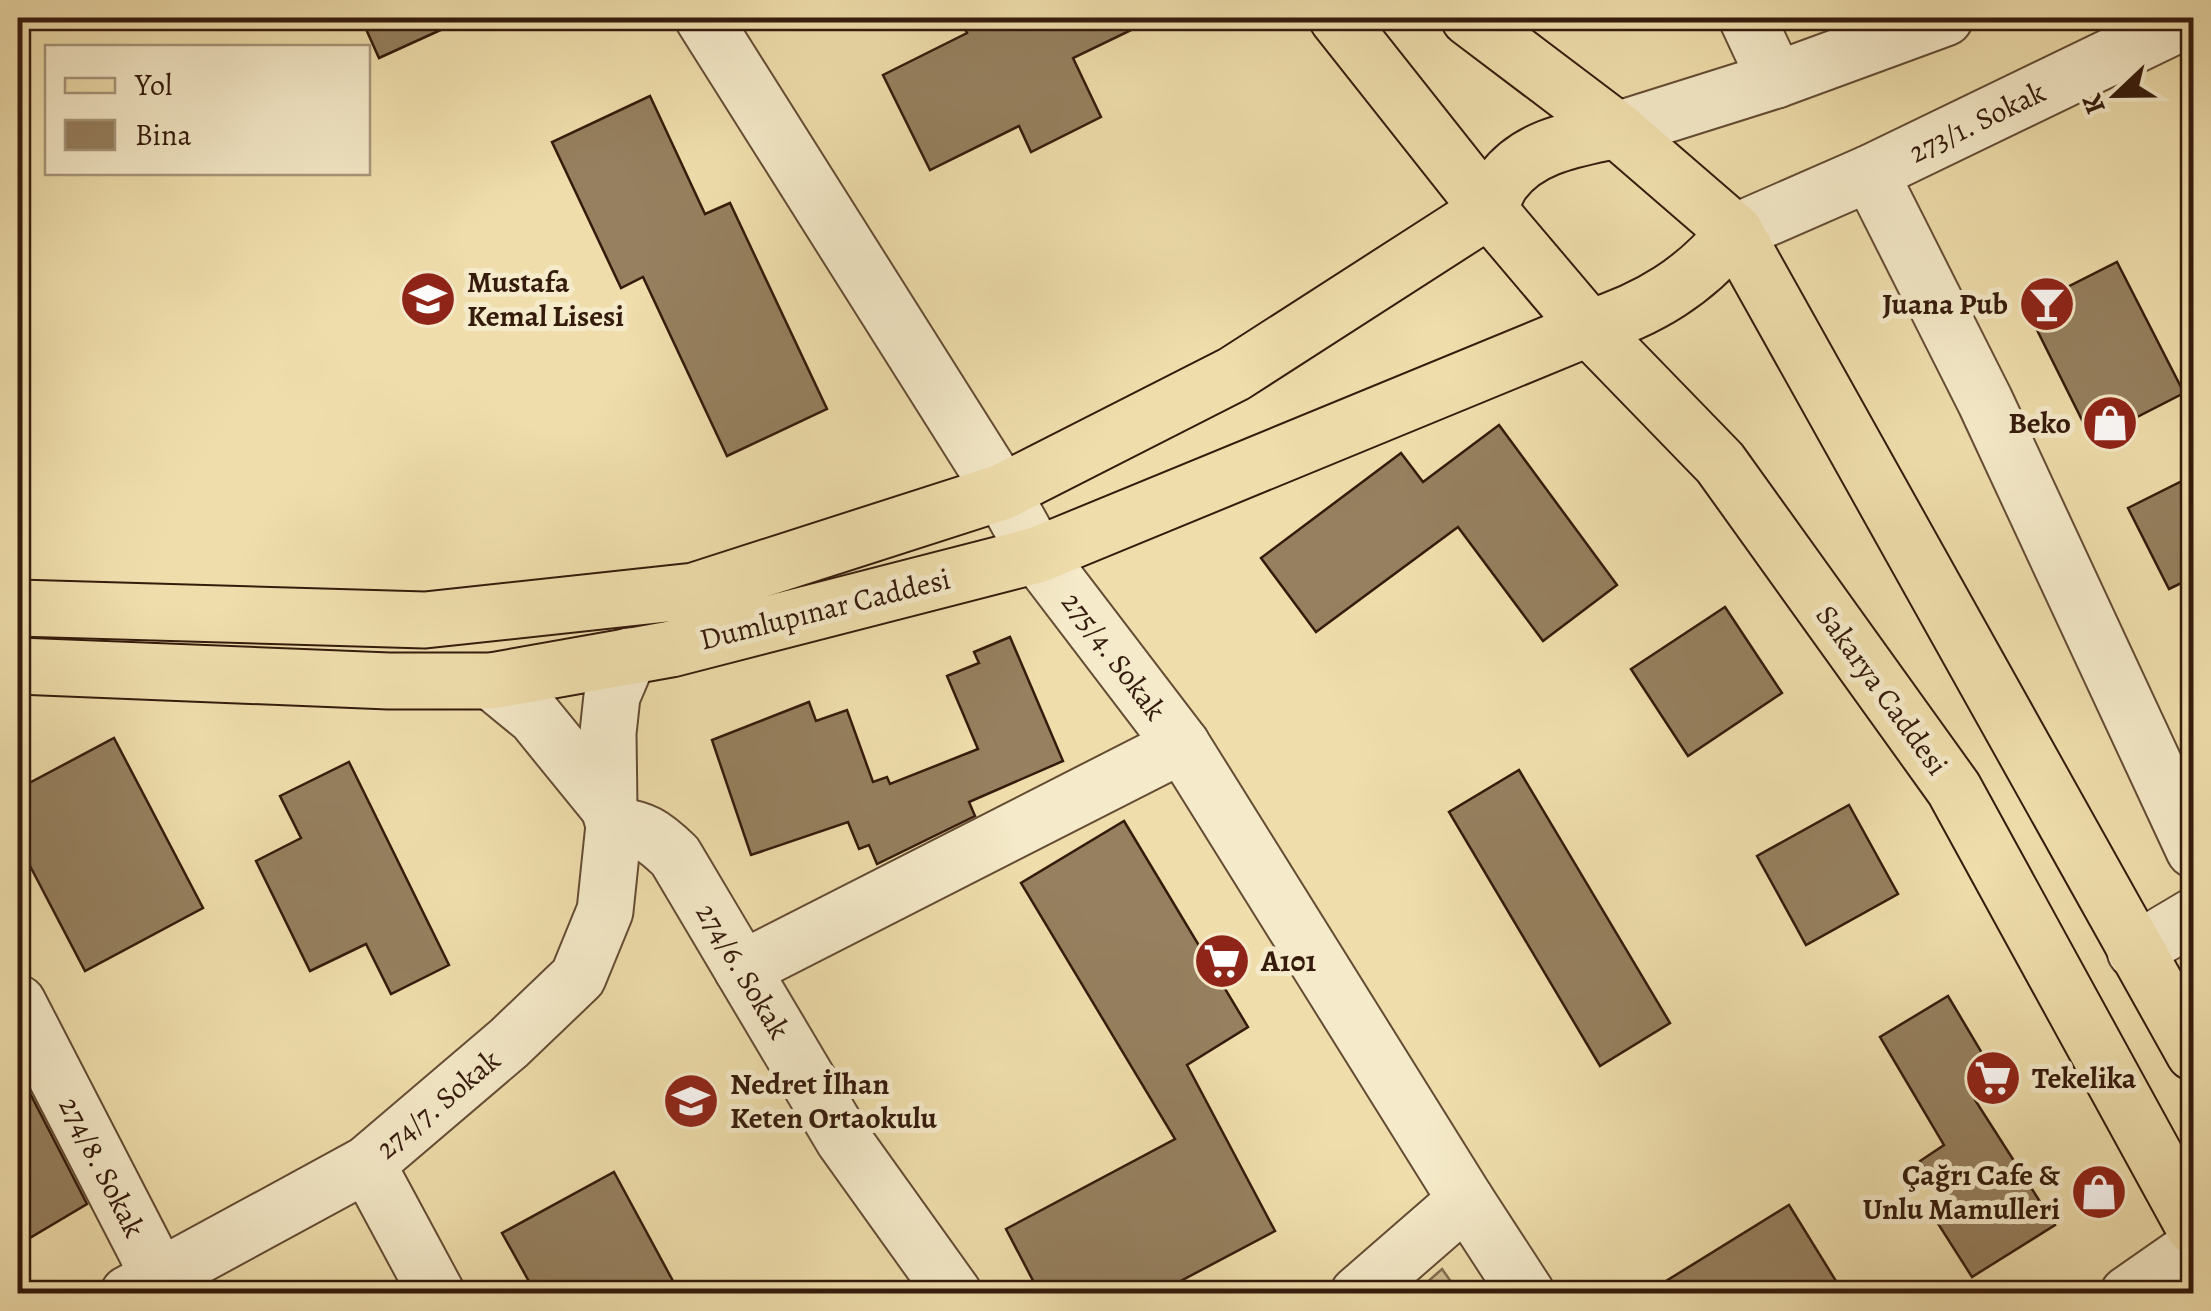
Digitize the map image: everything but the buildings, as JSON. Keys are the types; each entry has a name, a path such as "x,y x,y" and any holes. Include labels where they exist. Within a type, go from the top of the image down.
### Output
{"main road":[{"name":"Sakarya Caddesi","path":"1337,18 1489,210 1589,328 1720,463 1954,790 2194,1227"},
{"path":"1468,18 1617,130 1735,232 2194,1053"},
{"path":"1489,210 1502,182 1525,158 1554,144 1617,130"},
{"name":"Dumlupınar Caddesi","path":"18,608 425,620 694,591 1002,492 1234,374 1489,210"},
{"name":"Dumlupınar Caddesi","path":"18,666 491,681 671,648 1038,555 1614,320 1688,280 1715,257 1735,232"}],"street":[{"name":"275/4. Sokak","path":"703,18 1038,555 1182,745 1527,1294"},
{"path":"1747,18 1776,80"},
{"path":"1617,130 1776,80 1945,18"},
{"name":"273/1. Sokak","path":"1735,232 2187,25"},
{"path":"1870,173 1985,401 2194,850"},
{"name":"274/7. Sokak","path":"144,1286 367,1164 510,1043 578,978 605,911 611,817 608,732 612,696 630,656"},
{"path":"491,681 534,718 611,817"},
{"path":"742,970 1182,745"},
{"name":"274/6. Sokak","path":"611,817 654,835 675,856 843,1140 954,1294"},
{"path":"2135,952 2194,916"},
{"name":"274/8. Sokak","path":"18,1003 144,1286"},
{"path":"367,1164 436,1294"},
{"path":"1358,1294 1466,1200"},
{"path":"2128,1294 2194,1248"}],"shaded area":[{"path":"1442,1269 1459,1293 1415,1293"}],"place":[{"name":"Mustafa Kemal Lisesi","path":"428,299"},
{"name":"Juana Pub","path":"2047,304"},
{"name":"Beko","path":"2110,423"},
{"name":"A101","path":"1222,961"},
{"name":"Tekelika","path":"1993,1078"},
{"name":"Nedret İlhan Keten Ortaokulu","path":"691,1101"},
{"name":"Çağrı Cafe & Unlu Mamulleri","path":"2099,1192"}]}
